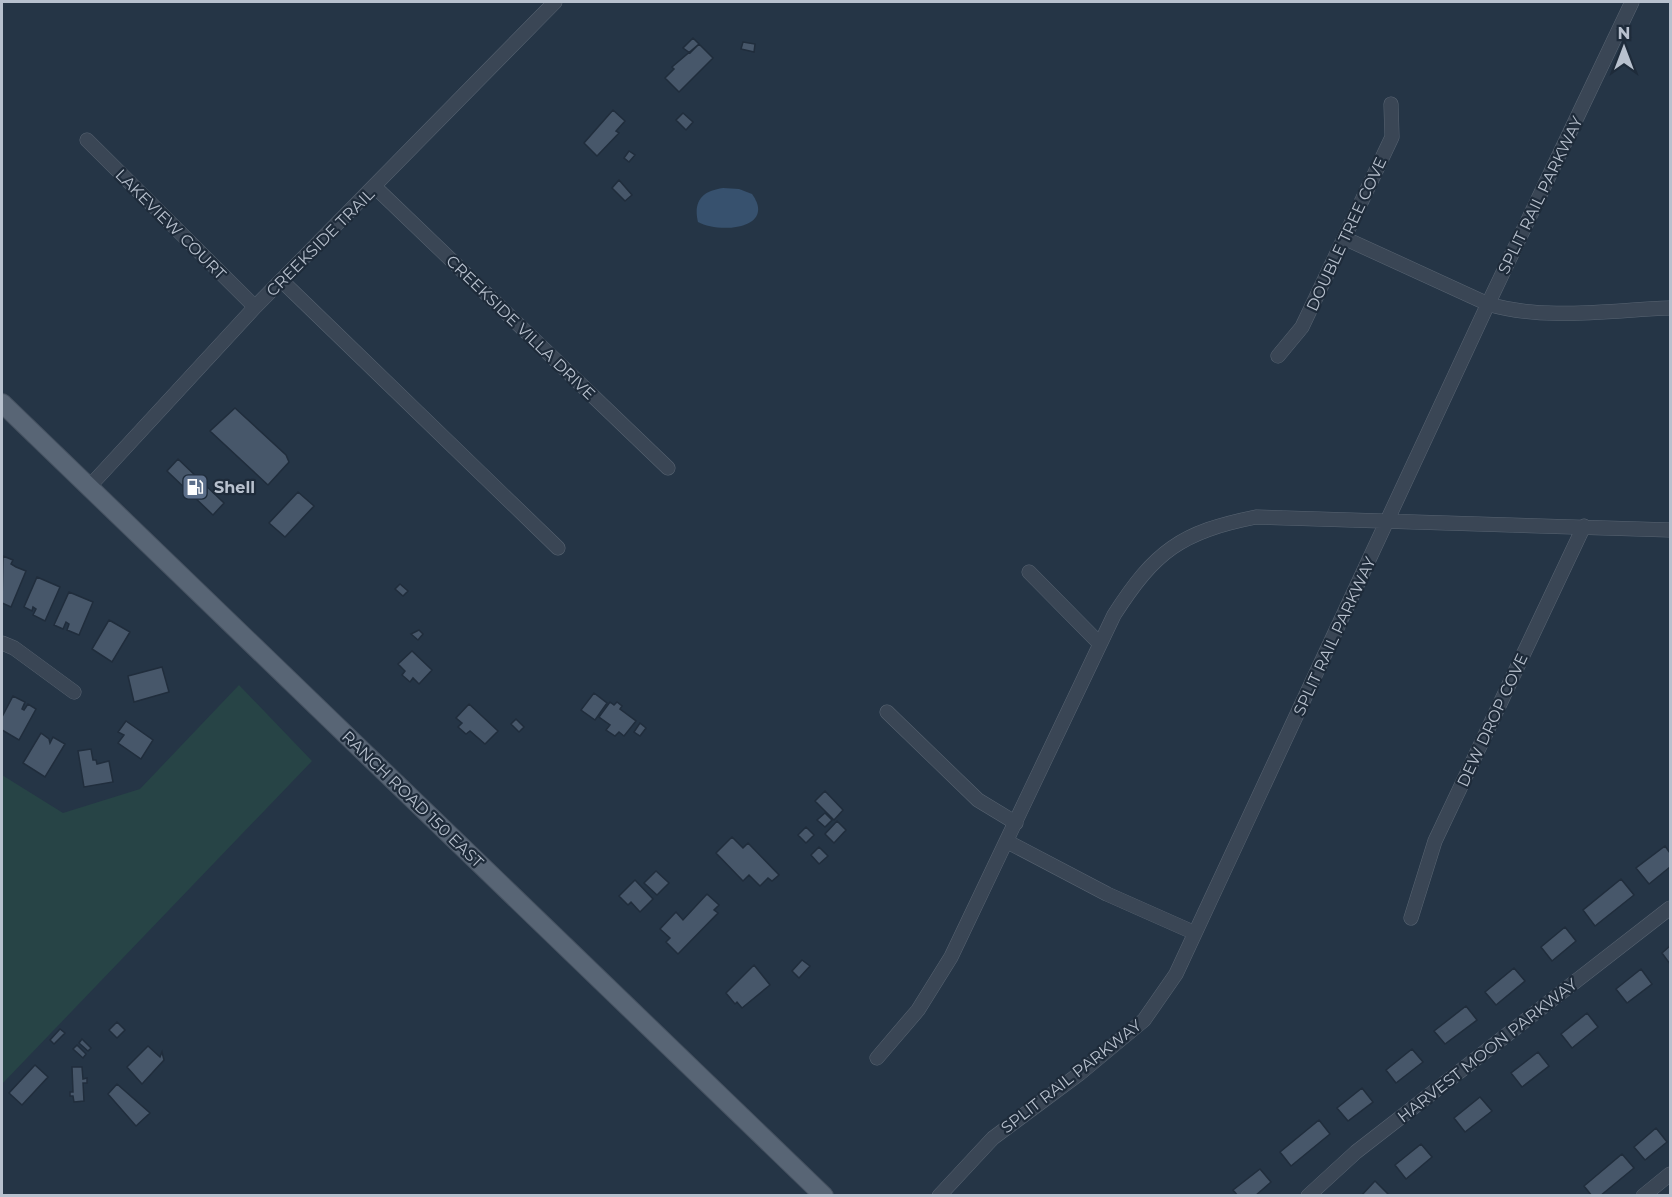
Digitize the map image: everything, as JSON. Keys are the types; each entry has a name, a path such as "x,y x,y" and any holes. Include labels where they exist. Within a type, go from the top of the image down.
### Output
{"main road":[{"name":"RANCH ROAD 150 EAST","path":"2,403 824,1196"}],"street":[{"name":"CREEKSIDE TRAIL","path":"89,487 255,307 555,2"},
{"name":"SPLIT RAIL PARKWAY","path":"939,1196 993,1138 1079,1074 1144,1020 1176,974 1488,304 1632,2"},
{"name":"DOUBLE TREE COVE","path":"1278,356 1302,327 1392,136 1391,104"},
{"name":"LAKEVIEW COURT","path":"87,140 255,307"},
{"name":"CREEKSIDE VILLA DRIVE","path":"375,187 668,468"},
{"path":"1344,238 1488,304 1512,311 1542,313 1671,308"},
{"path":"282,281 558,548"},
{"path":"877,1058 934,986 951,957 1008,842 1100,644 1133,585 1156,558 1184,540 1214,526 1256,517 1671,530"},
{"name":"DEW DROP COVE","path":"1411,918 1435,841 1584,526"},
{"path":"1029,572 1100,644"},
{"path":"2,643 14,648 74,692"},
{"path":"887,712 978,800 1016,823"},
{"path":"1008,842 1107,894 1195,933"},
{"name":"HARVEST MOON PARKWAY","path":"1308,1196 1356,1152 1671,908"},
{"path":"1643,1196 1671,1174"}],"green space":[{"path":"239,685 312,761 2,1084 2,775 63,813 140,789"}],"water":[{"path":"716,189 739,189 752,194 758,206 757,215 742,226 731,228 707,226 698,222 697,208 701,198"}],"building":[{"path":"693,38 699,44 690,53 683,48"},
{"path":"743,42 755,44 754,52 741,49"},
{"path":"699,44 713,58 679,92 665,78 674,69 672,67"},
{"path":"613,110 625,121 616,131 619,133 597,156 584,143"},
{"path":"683,113 693,122 686,130 676,120"},
{"path":"629,151 635,155 629,162 624,158"},
{"path":"619,180 632,195 625,201 612,188"},
{"path":"235,408 286,455 289,462 268,485 210,431"},
{"name":"Shell","path":"178,459 224,503 213,515 167,471"},
{"path":"298,492 314,506 285,537 269,523"},
{"path":"3,556 13,560 11,564 26,571 11,607 2,603"},
{"path":"37,577 60,587 45,621 33,615 36,609 33,607 32,611 24,607"},
{"path":"400,584 408,591 403,596 395,589"},
{"path":"69,592 93,602 79,635 67,630 69,624 66,622 63,629 54,625"},
{"path":"109,620 130,632 112,662 92,649"},
{"path":"419,630 423,634 418,640 411,634"},
{"path":"412,651 432,670 419,684 413,678 410,682 402,675 405,671 398,664"},
{"path":"162,667 169,692 134,702 128,676"},
{"path":"594,693 607,703 595,720 581,710"},
{"path":"13,696 25,702 22,709 24,710 28,704 36,709 19,740 2,730 2,717"},
{"path":"610,702 614,705 617,702 622,706 620,709 636,721 624,736 619,732 615,736 606,730 610,725 599,717"},
{"path":"469,704 498,731 485,744 470,731 466,734 458,727 462,723 456,718"},
{"path":"516,719 524,727 519,732 511,724"},
{"path":"126,721 153,740 141,759 118,743 124,735 118,732"},
{"path":"640,723 646,728 640,736 634,732"},
{"path":"41,733 49,739 50,743 53,737 65,744 45,777 23,763"},
{"path":"91,749 93,760 96,760 97,764 109,761 113,782 84,787 78,751"},
{"path":"825,791 843,810 834,820 815,801"},
{"path":"825,813 832,820 825,827 817,820"},
{"path":"837,821 846,830 834,843 825,834"},
{"path":"806,827 814,835 806,843 798,835"},
{"path":"732,837 743,848 748,843 779,875 772,881 768,878 760,886 749,875 743,881 716,853"},
{"path":"1665,846 1670,853 1670,867 1649,884 1636,868"},
{"path":"819,847 828,856 819,864 811,855"},
{"path":"656,871 669,883 657,895 644,883"},
{"path":"1621,879 1634,895 1595,926 1583,910"},
{"path":"635,880 653,899 640,912 631,902 628,905 619,896"},
{"path":"707,894 719,905 714,910 718,913 678,954 666,942 670,938 660,929 676,912 683,920"},
{"path":"1565,927 1576,941 1552,961 1541,947"},
{"path":"1670,946 1670,964 1662,953"},
{"path":"802,960 810,966 799,978 792,971"},
{"path":"754,965 770,985 742,1008 737,1002 735,1004 726,993"},
{"path":"1514,968 1525,981 1496,1005 1485,992"},
{"path":"1641,969 1652,984 1627,1003 1616,989"},
{"path":"1466,1006 1477,1020 1445,1044 1434,1031"},
{"path":"1587,1013 1598,1027 1572,1048 1561,1034"},
{"path":"117,1022 125,1030 117,1038 109,1030"},
{"path":"60,1029 65,1033 54,1044 50,1040"},
{"path":"82,1039 91,1048 88,1051 79,1043"},
{"path":"77,1045 86,1054 83,1058 73,1049"},
{"path":"148,1046 160,1057 162,1052 164,1060 142,1084 127,1067"},
{"path":"1412,1049 1423,1062 1396,1083 1386,1070"},
{"path":"1538,1052 1549,1066 1522,1087 1511,1073"},
{"path":"35,1065 48,1077 22,1105 9,1093"},
{"path":"72,1067 82,1067 83,1079 87,1078 87,1083 83,1083 84,1101 74,1102 73,1096 70,1096 70,1092 73,1092"},
{"path":"117,1084 150,1113 136,1126 108,1094"},
{"path":"1362,1088 1373,1102 1348,1121 1337,1108"},
{"path":"1480,1097 1492,1111 1465,1132 1454,1118"},
{"path":"1319,1120 1330,1134 1291,1166 1280,1152"},
{"path":"1656,1128 1667,1142 1645,1160 1634,1147"},
{"path":"1421,1144 1432,1157 1406,1179 1395,1165"},
{"path":"1622,1154 1634,1168 1600,1196 1592,1196 1584,1186"},
{"path":"1260,1169 1271,1182 1255,1196 1238,1196 1233,1190"},
{"path":"1375,1181 1388,1194 1386,1196 1361,1196"}],"place":[{"name":"Shell","path":"195,487"}]}
